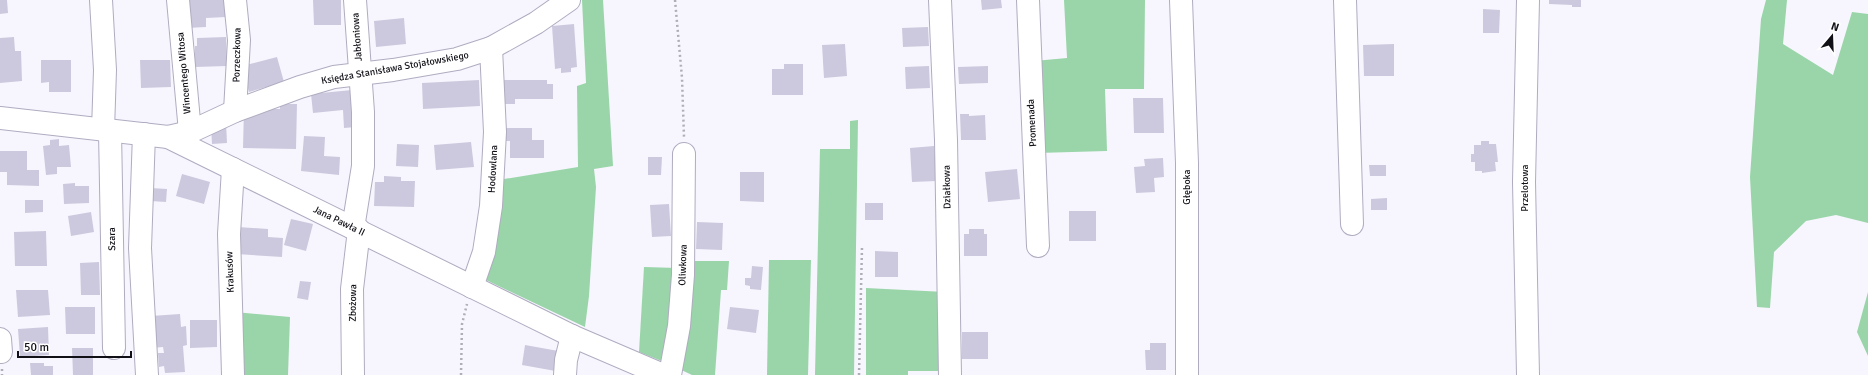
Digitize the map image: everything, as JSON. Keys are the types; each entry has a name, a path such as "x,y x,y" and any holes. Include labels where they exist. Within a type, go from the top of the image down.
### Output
{"street":[{"name":"Szara","path":"101,0 105,70 114,348"},
{"name":"Wincentego Witosa","path":"178,0 181,138"},
{"name":"Porzeczkowa","path":"235,0 239,40 235,111"},
{"name":"Jabłoniowa","path":"355,0 363,112 363,166 356,229"},
{"name":"Księdza Stanisława Stojałowskiego","path":"181,138 235,111 320,81 334,77 393,70 457,59 491,48 536,23 569,0"},
{"name":"Działkowa","path":"940,0 946,140 950,375"},
{"name":"Promenada","path":"1028,0 1038,246"},
{"name":"Głęboka","path":"1181,0 1187,163 1187,375"},
{"path":"1345,0 1352,224"},
{"name":"Przelotowa","path":"1528,0 1524,182 1528,375"},
{"name":"Hodowlana","path":"472,287 484,252 491,206 496,132 491,48"},
{"name":"Jana Pawła II","path":"0,118 181,138 233,169 472,287 572,336 663,375"},
{"path":"144,134 140,248 147,375"},
{"name":"Oliwkowa","path":"670,375 679,326 683,275 684,154"},
{"name":"Krakusów","path":"233,169 229,234 233,375"},
{"name":"Zbożowa","path":"353,375 352,289 356,229"},
{"path":"565,375 566,360 572,336"}],"path":[{"path":"675,0 682,78 684,154"},
{"path":"859,375 862,247"},
{"path":"461,375 462,324 472,287"}],"green space":[{"path":"582,0 603,0 613,166 594,169 596,187 589,296 585,327 486,280 498,180 578,167 577,86 586,83"},
{"path":"1064,0 1145,0 1144,89 1105,89 1107,151 1037,153 1034,61 1067,58"},
{"path":"1766,0 1787,0 1783,44 1833,75 1852,12 1868,14 1868,223 1836,215 1806,221 1774,252 1770,308 1757,307 1750,177 1761,19"},
{"path":"858,120 854,375 815,375 820,149 850,149 850,121"},
{"path":"769,260 811,260 808,375 767,375"},
{"path":"686,261 729,261 727,290 721,290 715,375 692,375 675,367"},
{"path":"644,267 678,268 669,364 639,352"},
{"path":"866,288 945,292 947,371 908,371 908,375 866,375"},
{"path":"1868,292 1868,356 1857,332"},
{"path":"235,312 290,317 288,375 238,375"}],"building":[{"path":"0,0 7,0 8,13 0,14"},
{"path":"186,0 225,0 226,17 206,18 206,27 187,28"},
{"path":"313,0 341,0 341,25 314,25"},
{"path":"981,0 1001,0 1002,8 982,10"},
{"path":"1549,0 1581,0 1581,7 1549,4"},
{"path":"1483,9 1500,10 1499,33 1483,33"},
{"path":"404,18 406,44 376,47 374,21"},
{"path":"574,24 577,67 571,68 571,72 561,73 561,68 555,69 552,26"},
{"path":"928,27 929,46 903,47 902,28"},
{"path":"14,37 15,51 21,51 22,81 0,83 0,38"},
{"path":"226,37 227,66 195,67 195,46 197,46 197,38"},
{"path":"845,44 847,76 824,78 822,45"},
{"path":"1394,44 1394,76 1364,76 1363,45"},
{"path":"277,57 284,82 249,92 242,66"},
{"path":"41,60 71,60 71,92 49,92 49,82 41,83"},
{"path":"140,60 170,60 171,87 141,88"},
{"path":"784,64 803,64 803,95 772,95 772,69 784,69"},
{"path":"929,66 930,88 906,89 905,67"},
{"path":"988,66 988,83 959,84 958,67"},
{"path":"479,80 480,106 423,109 422,83"},
{"path":"496,80 547,80 547,84 553,84 553,99 515,99 515,104 502,104"},
{"path":"352,90 356,127 344,128 343,110 313,113 311,94"},
{"path":"1133,98 1163,98 1164,133 1134,133"},
{"path":"280,104 297,104 296,149 243,148 244,108 280,109"},
{"path":"960,114 969,114 969,116 985,115 986,140 961,140"},
{"path":"226,122 227,143 212,144 211,126"},
{"path":"499,128 532,128 532,140 544,140 544,158 510,158 510,141 499,141"},
{"path":"304,136 325,137 324,156 340,157 339,175 301,171"},
{"path":"59,139 59,146 69,145 71,167 57,167 57,174 46,175 43,146 50,145 50,140"},
{"path":"1481,141 1489,141 1489,144 1496,144 1498,162 1495,162 1496,171 1482,173 1482,171 1475,171 1475,162 1471,162 1471,154 1474,154 1474,145 1481,145"},
{"path":"471,142 474,167 436,170 434,145"},
{"path":"397,144 419,145 418,167 396,166"},
{"path":"934,146 937,181 912,182 910,148"},
{"path":"0,151 27,151 27,170 39,170 39,186 7,185 7,172 0,172"},
{"path":"648,157 662,157 661,175 648,175"},
{"path":"1163,158 1164,177 1154,178 1155,192 1136,193 1134,167 1145,166 1144,159"},
{"path":"1369,165 1386,165 1386,176 1370,176"},
{"path":"1017,169 1020,199 988,202 985,172"},
{"path":"740,172 764,172 764,202 740,201"},
{"path":"182,174 210,182 204,204 176,196"},
{"path":"384,176 401,177 401,181 415,181 414,207 374,206 375,182 384,182"},
{"path":"75,183 75,186 89,186 89,203 64,204 63,184"},
{"path":"151,188 167,189 166,202 150,201"},
{"path":"1387,198 1387,210 1371,210 1371,199"},
{"path":"25,200 43,200 43,212 25,213"},
{"path":"865,203 883,203 883,220 865,220"},
{"path":"669,204 671,236 652,237 650,205"},
{"path":"1069,211 1096,211 1096,241 1069,241"},
{"path":"91,212 94,232 71,236 68,216"},
{"path":"291,219 313,224 306,251 284,245"},
{"path":"697,222 723,223 722,250 696,249"},
{"path":"238,227 268,229 268,237 283,238 282,257 236,254"},
{"path":"969,229 984,229 984,234 987,234 987,256 964,256 964,234 969,234"},
{"path":"46,231 47,266 15,266 14,232"},
{"path":"875,251 898,252 898,277 875,277"},
{"path":"99,262 100,295 81,295 80,263"},
{"path":"752,266 763,267 761,290 750,289 750,286 745,285 745,278 751,278"},
{"path":"300,281 311,282 308,300 297,298"},
{"path":"16,290 48,290 50,315 18,317"},
{"path":"65,307 95,307 95,334 66,334"},
{"path":"730,307 759,310 756,333 727,329"},
{"path":"180,314 181,327 186,326 187,345 183,346 185,372 165,373 164,366 159,367 158,353 164,353 163,347 152,348 151,316"},
{"path":"190,320 217,320 217,347 190,348"},
{"path":"48,327 49,355 20,357 18,329"},
{"path":"962,332 988,332 988,359 962,359"},
{"path":"1150,343 1166,343 1166,370 1146,370 1145,350 1150,350"},
{"path":"525,345 564,352 561,372 522,365"},
{"path":"72,348 93,348 93,375 73,375"},
{"path":"30,363 44,363 44,366 53,366 53,375 31,375"}]}
